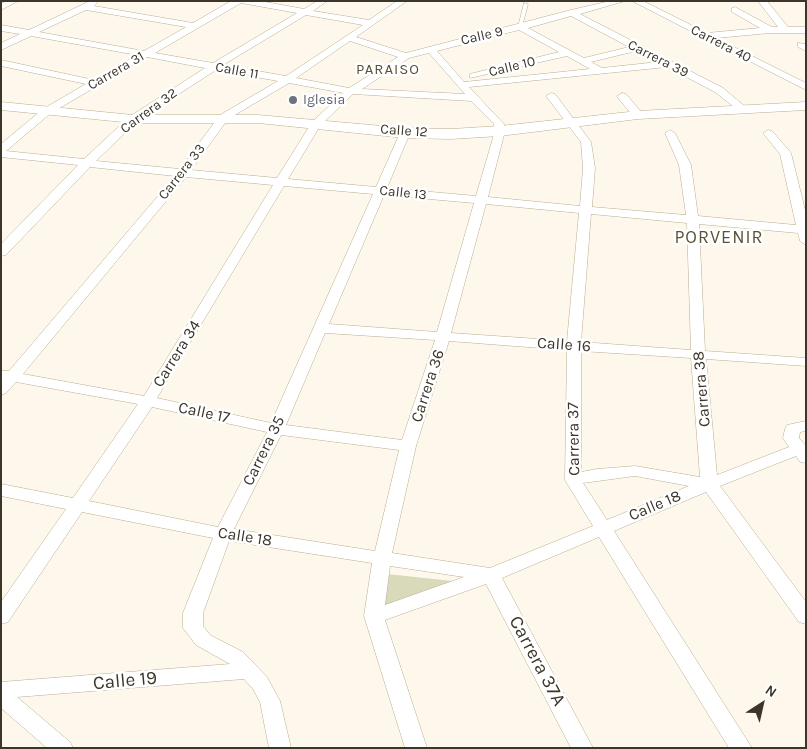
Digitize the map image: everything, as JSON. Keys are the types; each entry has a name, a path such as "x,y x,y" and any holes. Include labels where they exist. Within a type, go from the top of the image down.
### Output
{"street":[{"path":"1,7 14,1"},
{"path":"1,47 97,1"},
{"name":"Carrera 31","path":"1,150 47,112 238,1"},
{"path":"244,1 369,23"},
{"name":"Carrera 32","path":"1,252 86,164 133,119 213,67 323,1"},
{"path":"384,1 401,3"},
{"name":"Calle 9","path":"351,91 406,56 430,48 621,1"},
{"name":"Carrera 40","path":"636,1 806,87"},
{"path":"762,1 785,30"},
{"name":"Carrera 33","path":"1,390 7,375 183,174 224,118 286,80 401,3"},
{"path":"86,7 194,26"},
{"path":"735,10 770,30"},
{"name":"Carrera 39","path":"571,13 635,48 719,90 743,109"},
{"path":"520,27 601,71"},
{"name":"Calle 11","path":"1,28 351,91 475,98"},
{"path":"706,36 770,30 806,30"},
{"path":"348,38 406,56"},
{"path":"430,48 459,83 496,118 500,131"},
{"path":"583,61 635,48"},
{"name":"Calle 10","path":"459,83 568,53"},
{"path":"1,63 94,83"},
{"path":"459,83 668,64"},
{"name":"Carrera 34","path":"1,617 148,401 282,183 316,124 351,91"},
{"name":"Carrera 37","path":"550,96 586,142 589,168 574,345 573,480 741,748"},
{"path":"622,96 638,115"},
{"name":"Calle 12","path":"1,106 133,119 224,118 316,124 405,133 451,134 500,131 638,115 806,106"},
{"name":"Carrera 36","path":"416,748 374,616 382,559 408,446 443,337 479,201 500,131"},
{"name":"Carrera 35","path":"280,748 270,701 260,683 236,658 203,640 193,628 193,613 223,534 276,429 405,133"},
{"name":"Carrera 38","path":"670,133 684,165 693,221 698,354 709,484"},
{"path":"768,133 785,153 805,234"},
{"name":"Calle 13","path":"1,154 183,174 693,221 805,234"},
{"name":"Calle 16","path":"321,328 806,362"},
{"name":"Calle 17","path":"7,375 148,401 276,429 408,446"},
{"name":"Calle 18","path":"374,616 491,575 709,484 802,453 791,438 793,429 806,426"},
{"name":"Calle 18","path":"573,480 597,474 635,471 709,484"},
{"path":"709,484 806,617"},
{"name":"Calle 18","path":"1,490 223,534 491,575"},
{"name":"Carrera 37A","path":"491,575 582,748"},
{"name":"Calle 19","path":"1,690 249,671"},
{"path":"1,695 62,748"}],"lane":[{"path":"520,27 526,4"}],"green space":[{"path":"387,574 452,581 383,606"}],"place":[{"name":"Iglesia","path":"293,100"}],"district":[{"name":"PARAISO","path":"388,70"},
{"name":"PORVENIR","path":"719,238"}]}
